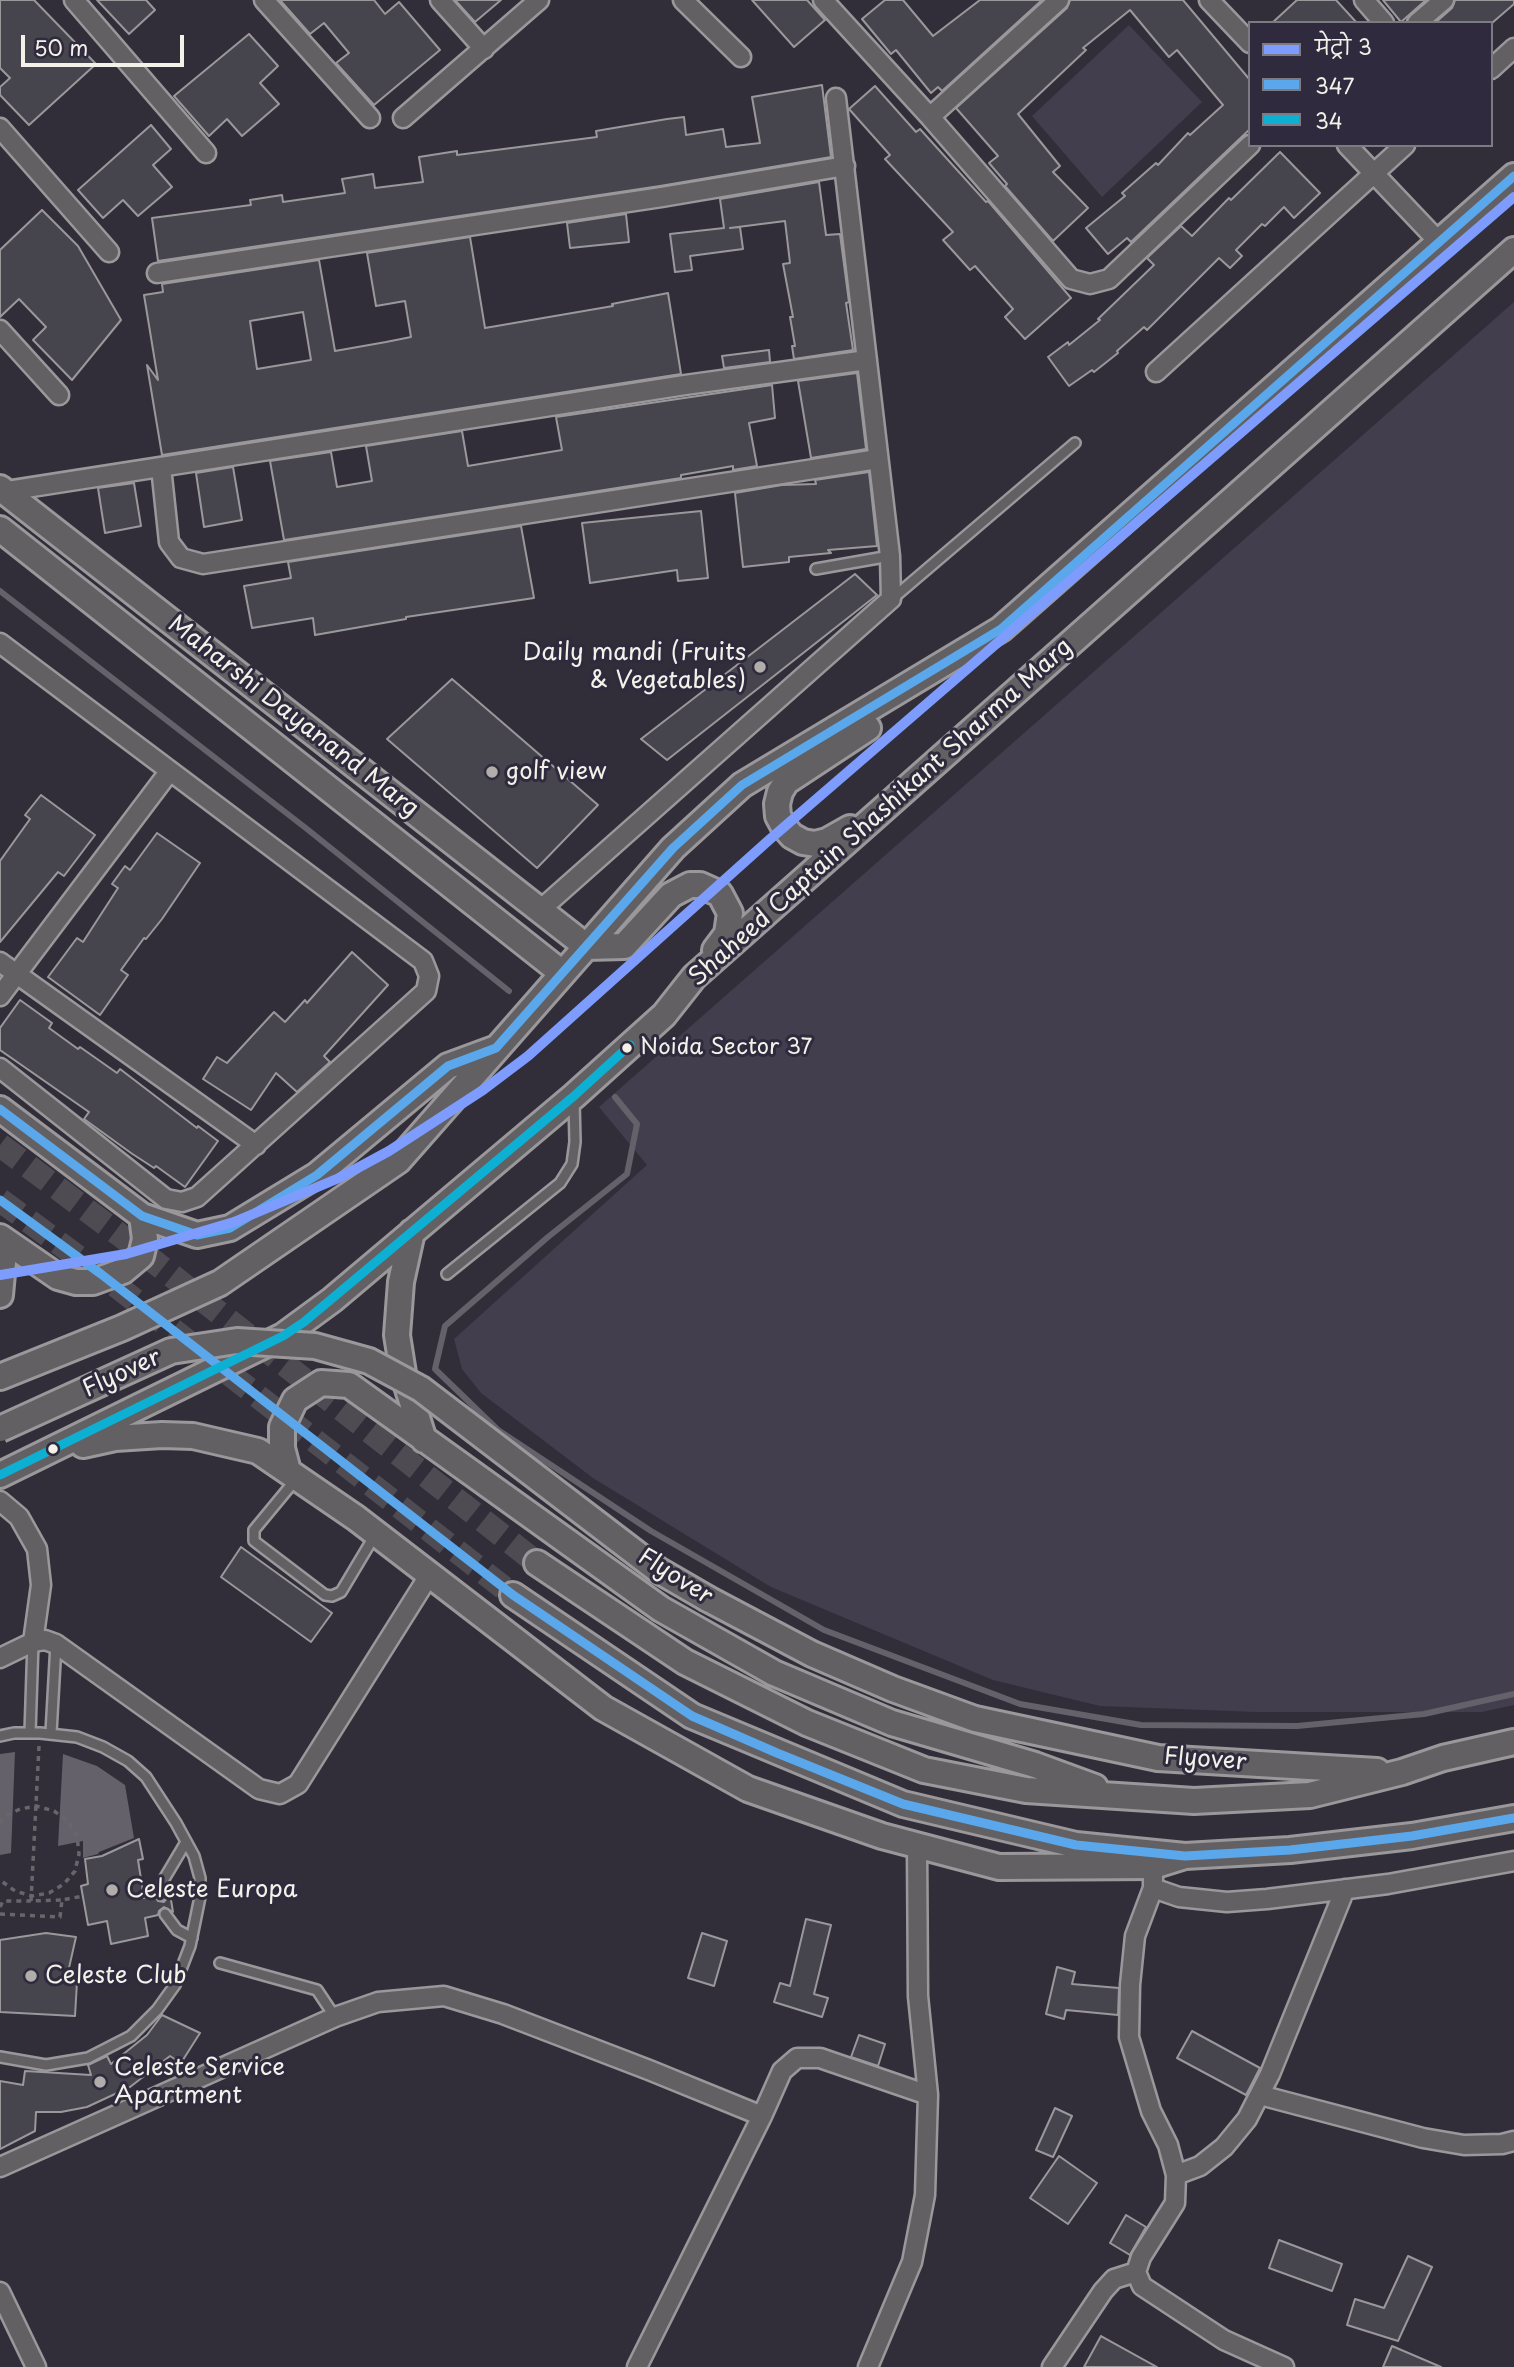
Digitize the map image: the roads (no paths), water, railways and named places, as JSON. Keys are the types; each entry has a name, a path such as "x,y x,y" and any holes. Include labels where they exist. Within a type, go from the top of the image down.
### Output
{"main road":[{"path":"889,805 827,841 815,844 792,836 778,816 777,804 786,782 796,774 872,725 1001,629 1514,176"},
{"name":"Shaheed Captain Shashikant Sharma Marg","path":"48,1452 283,1336 332,1300 574,1096 664,1015 694,978 1514,250"},
{"name":"Maharshi Dayanand Marg","path":"2,490 587,947"},
{"name":"Maharshi Dayanand Marg","path":"0,529 562,973"},
{"path":"0,1377 122,1328 220,1283 398,1161 673,848 742,785 1001,629"},
{"path":"587,947 624,946 671,895 690,885 701,885 720,894 726,903 730,924 727,934 694,978"},
{"path":"0,1109 142,1216 197,1235 230,1228 317,1175 448,1066 496,1048"},
{"path":"3,1239 58,1277 76,1282 93,1282 123,1272 141,1256 145,1239 142,1216"},
{"path":"412,1232 401,1282 397,1335 403,1373 424,1440"},
{"path":"0,1295 3,1239"},
{"name":"Flyover","path":"0,1429 171,1351 237,1341 315,1346 369,1361 421,1389 659,1570 812,1654 893,1689 975,1719 1158,1758 1402,1772"},
{"path":"293,1475 282,1448 282,1427 295,1400 321,1383 349,1385 661,1609 774,1672 892,1723 1035,1765 1122,1797"},
{"path":"0,1475 48,1452 115,1438 193,1436 258,1451 376,1533 603,1707 748,1789 882,1836 999,1867 1153,1877 1185,1856"},
{"path":"537,1563 684,1662 807,1723 923,1770 1026,1790 1194,1801 1310,1795 1402,1772 1443,1758 1514,1742"},
{"path":"513,1595 692,1716 903,1804 1076,1844 1185,1856 1290,1850 1398,1838 1514,1818"}],"street":[{"path":"74,0 206,153"},
{"path":"264,0 370,118"},
{"path":"440,0 484,49"},
{"path":"403,118 539,0"},
{"path":"683,0 741,57"},
{"path":"823,0 930,117 1071,279 1090,284 1109,279 1248,147"},
{"path":"930,117 1059,0"},
{"path":"1209,0 1248,41"},
{"path":"1364,0 1382,21"},
{"path":"1419,21 1444,0"},
{"path":"1493,67 1514,48"},
{"path":"540,910 891,599 890,556 836,98"},
{"path":"0,128 109,252"},
{"path":"1349,147 1439,242"},
{"path":"1156,372 1403,147"},
{"path":"158,274 662,197 845,166"},
{"path":"0,330 59,395"},
{"path":"2,490 685,385 867,360"},
{"path":"161,467 169,541 181,558 202,564 878,459"},
{"path":"0,643 423,961 429,976 425,991 197,1197 182,1202 166,1199 0,1069"},
{"path":"0,996 169,772"},
{"path":"0,962 256,1145"},
{"path":"0,1500 19,1517 37,1549 41,1585 33,1642"},
{"path":"0,1658 33,1642 45,1640 56,1644 259,1789 280,1794 298,1784 430,1574"},
{"path":"868,2367 912,2262 925,2195 928,2095 918,1997 917,1846"},
{"path":"1284,2367 1224,2340 1142,2286 1136,2272 1141,2257 1175,2203 1176,2175 1167,2145 1151,2111 1129,2037 1135,1936 1153,1877 1179,1897 1227,1902 1388,1884 1514,1861"},
{"path":"1176,2175 1200,2166 1224,2147 1247,2119 1270,2074 1345,1889"},
{"path":"0,2167 335,2017 378,2002 444,1996 503,2014 762,2116"},
{"path":"637,2367 782,2071 797,2058 820,2058 928,2095"},
{"path":"1260,2095 1423,2138 1464,2145 1514,2141"},
{"path":"1052,2367 1103,2291 1114,2279 1136,2272"},
{"path":"0,2292 36,2367"}],"lane":[{"path":"891,599 1075,443"},
{"path":"816,569 890,556"},
{"path":"447,1275 560,1183 572,1164 574,1096"},
{"path":"293,1475 254,1530 254,1541 325,1595 332,1597 341,1592 376,1533"},
{"path":"33,1642 35,1733"},
{"path":"51,1733 56,1644"},
{"path":"0,1736 14,1733 51,1733 77,1737 128,1761 146,1777 163,1800 194,1856 200,1878 200,1897 192,1938 175,1985 157,2010 131,2036 88,2058 46,2065 0,2057"},
{"path":"162,1895 164,1880 186,1842"},
{"path":"165,1914 177,1930 192,1938"},
{"path":"220,1963 317,1990 335,2017"}],"waterway":[{"path":"0,591 307,829 509,991"},
{"path":"615,1097 637,1124 627,1174 548,1237 445,1326 435,1369 498,1430 651,1531 824,1630 1020,1704 1141,1725 1297,1726 1424,1714 1514,1694"}],"tunnel":[{"path":"0,1145 124,1238 537,1563"},
{"path":"0,1200 101,1274 513,1595"}],"metro line":[{"name":"3","path":"0,1275 126,1254 234,1222 339,1178 389,1151 483,1090 528,1056 769,840 1514,197"}],"place":[{"name":"Daily mandi (Fruits & Vegetables)","path":"760,667"},
{"name":"golf view","path":"492,772"},
{"name":"Noida Sector 37","path":"627,1048"},
{"name":"Celeste Europa","path":"112,1890"},
{"name":"Celeste Club","path":"31,1976"},
{"name":"Celeste Service Apartment","path":"100,2082"}]}
